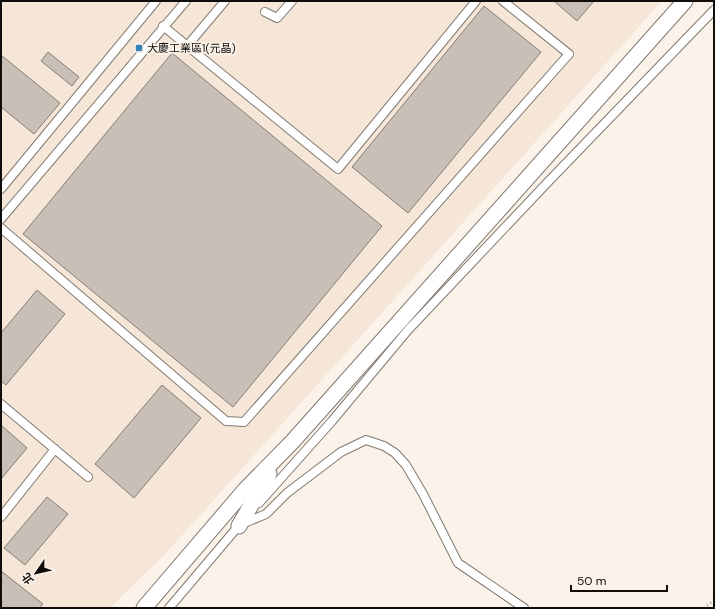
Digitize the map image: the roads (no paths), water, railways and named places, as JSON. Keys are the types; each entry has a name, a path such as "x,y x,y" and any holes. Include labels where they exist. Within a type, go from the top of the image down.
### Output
{"street":[{"path":"144,608 245,490 293,441 685,1"},
{"path":"239,526 273,468 293,441"}],"lane":[{"path":"1,188 156,1"},
{"path":"1,219 186,1"},
{"path":"187,46 225,1"},
{"path":"265,12 277,18 292,1"},
{"path":"164,26 338,169 476,1"},
{"path":"1,228 226,421 244,422 569,54 503,1"},
{"path":"170,608 239,526 332,421 408,330 714,10"},
{"path":"1,404 88,477"},
{"path":"239,526 266,514 287,493 341,452 366,440 395,453 406,465 423,494 458,563 524,608"},
{"path":"1,517 55,449"}],"place":[{"name":"大慶工業區1(元晶)","path":"139,48"}]}
